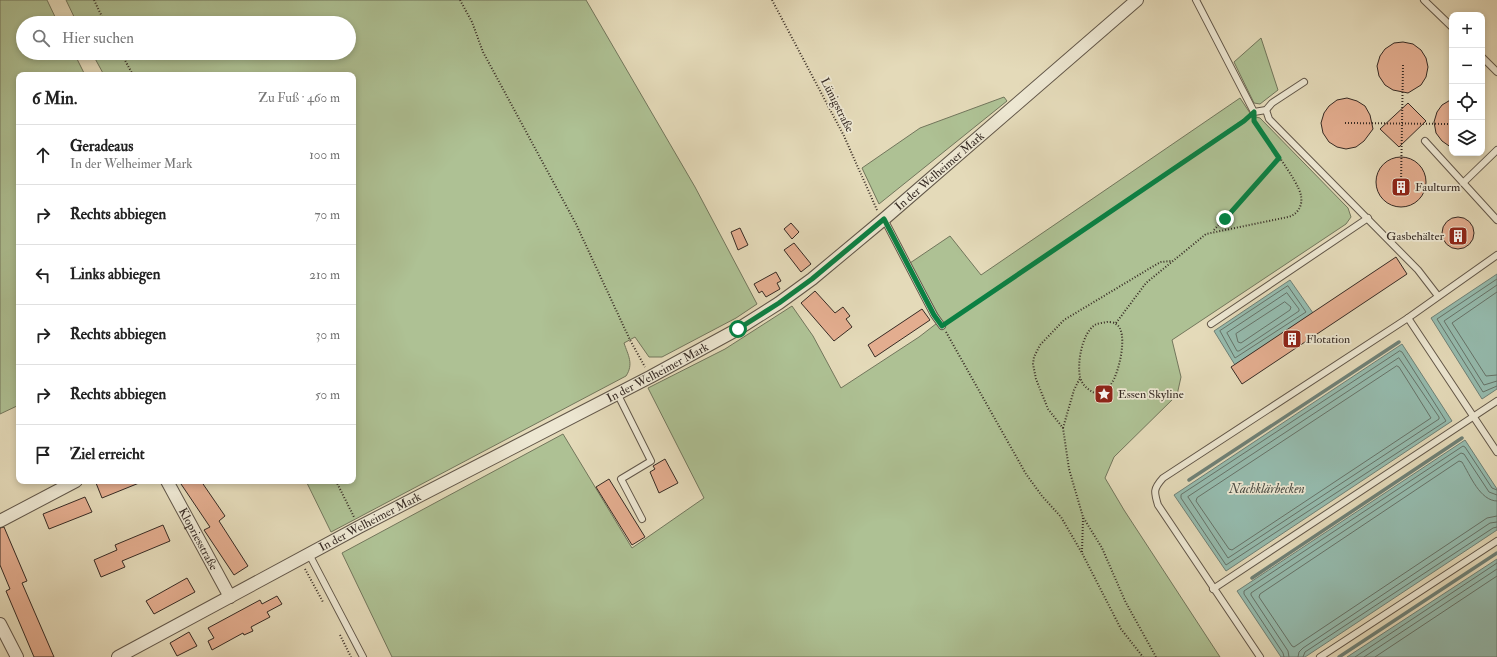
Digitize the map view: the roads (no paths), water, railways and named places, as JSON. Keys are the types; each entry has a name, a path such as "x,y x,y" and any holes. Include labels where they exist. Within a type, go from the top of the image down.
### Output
{"street":[{"name":"In der Welheimer Mark","path":"118,657 304,556 650,378 738,329 779,303 812,279 884,219 1137,0"},
{"path":"0,521 70,484"},
{"name":"Klopriesstraße","path":"168,484 230,597"},
{"path":"0,624 17,657"}],"lane":[{"path":"1196,0 1254,112 1266,110 1272,103 1304,82"},
{"path":"1424,0 1449,24"},
{"path":"1485,60 1497,72"},
{"path":"1266,110 1269,119 1418,270 1438,296"},
{"path":"1425,141 1497,220"},
{"path":"1463,183 1497,150"},
{"path":"1211,324 1368,218"},
{"path":"884,219 934,315 942,326"},
{"path":"1260,657 1158,506 1155,495 1156,486 1163,478 1408,318 1497,256"},
{"path":"1408,318 1497,452"},
{"path":"618,395 651,461 621,479 642,519"},
{"path":"1213,589 1497,401"},
{"path":"1320,657 1497,541"},
{"path":"304,556 363,657"}],"water":[{"path":"1497,274 1497,389 1482,399 1431,318"},
{"path":"1290,280 1313,313 1235,365 1214,331"},
{"name":"Nachklärbecken","path":"1402,344 1452,421 1226,571 1174,495"},
{"path":"1465,440 1497,489 1497,530 1305,657 1281,657 1237,591"},
{"path":"1497,559 1497,657 1347,657"}],"waterway":[{"path":"1189,480 1399,342"},
{"path":"1252,578 1462,438"},
{"path":"1339,657 1497,553"}],"place":[{"name":"Faulturm","path":"1401,187"},
{"name":"Gasbehälter","path":"1458,236"},
{"name":"Flotation","path":"1292,339"},
{"name":"Essen Skyline","path":"1104,394"}]}
